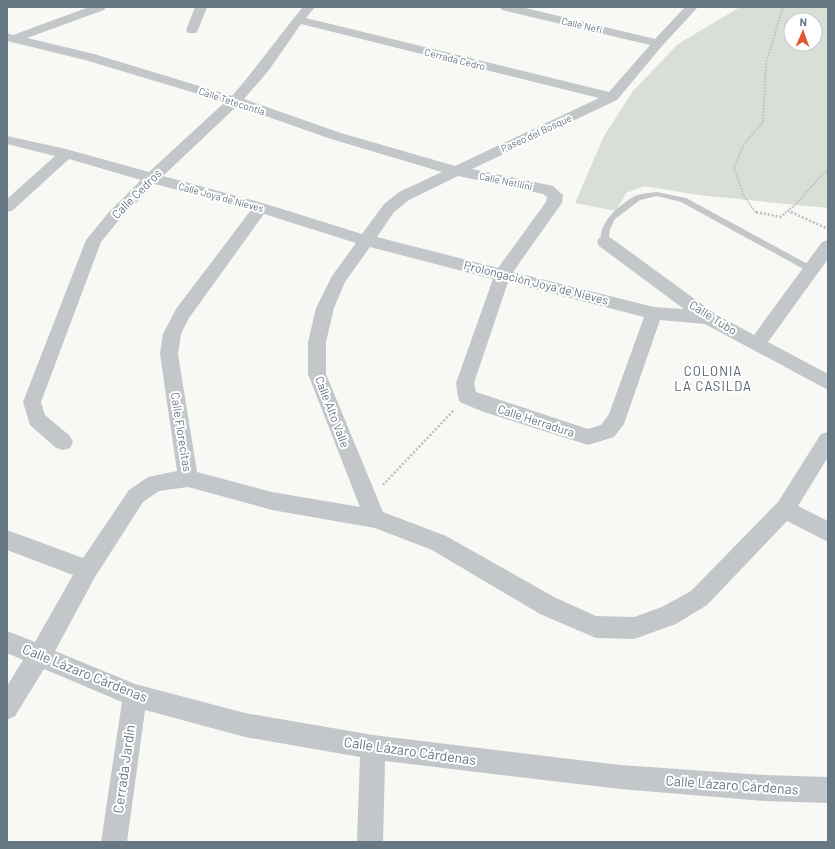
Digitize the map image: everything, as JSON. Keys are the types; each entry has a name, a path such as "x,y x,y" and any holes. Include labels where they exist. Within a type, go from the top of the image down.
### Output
{"street":[{"path":"11,37 100,7"},
{"path":"192,30 201,7"},
{"name":"Calle Cedros","path":"62,442 37,419 32,402 94,240 114,216 152,178 235,101 264,67 309,7"},
{"name":"Calle Nefi","path":"506,7 658,42"},
{"name":"Paseo del Bosque","path":"365,240 389,208 404,196 612,97 658,42 692,7"},
{"name":"Cerrada Cedro","path":"299,20 612,97"},
{"name":"Calle Tetecontla","path":"11,37 89,57 235,101 336,136 456,171"},
{"name":"Calle Joya de Nieves","path":"7,140 66,154 261,208 365,240"},
{"path":"7,207 66,154"},
{"name":"Calle Netilini","path":"456,171 548,190 555,195 554,203 502,275"},
{"name":"Calle Florecitas","path":"7,708 40,655 86,570 136,496 155,483 188,478 169,354 172,334 182,314 261,208"},
{"name":"Prolongación Joya de Nieves","path":"365,240 654,313 708,318"},
{"name":"Calle Alto Valle","path":"365,240 338,280 325,308 317,342 316,374 371,510"},
{"name":"Calle Tubo","path":"605,242 708,318 828,383"},
{"path":"757,344 828,246"},
{"path":"467,397 466,384 502,275"},
{"name":"Calle Herradura","path":"467,397 481,403 588,437 607,431 618,418 654,313"},
{"path":"188,478 272,501 371,510 439,543 548,606 596,627 634,628 668,616 699,598 785,509 828,440"},
{"path":"785,509 828,532"},
{"path":"7,540 86,570"},
{"name":"Calle Lázaro Cárdenas","path":"7,642 135,696 245,725 373,747 620,777 764,788 828,790"},
{"name":"Cerrada Jardín","path":"114,842 135,696"},
{"path":"370,842 373,747"}],"lane":[{"path":"605,242 606,229 612,217 638,198 656,194 683,200 812,270"}],"path":[{"path":"783,7 766,63 763,122 744,144 734,168 744,196 756,213 780,216 788,211 823,174 828,171"},
{"path":"788,211 828,229"},
{"path":"371,510 398,471 467,397"}],"shaded area":[{"path":"740,7 828,7 828,208 698,195 644,186 626,193 616,211 575,203 604,136 633,91 678,44"}],"district":[{"name":"COLONIA LA CASILDA","path":"713,378"}]}
